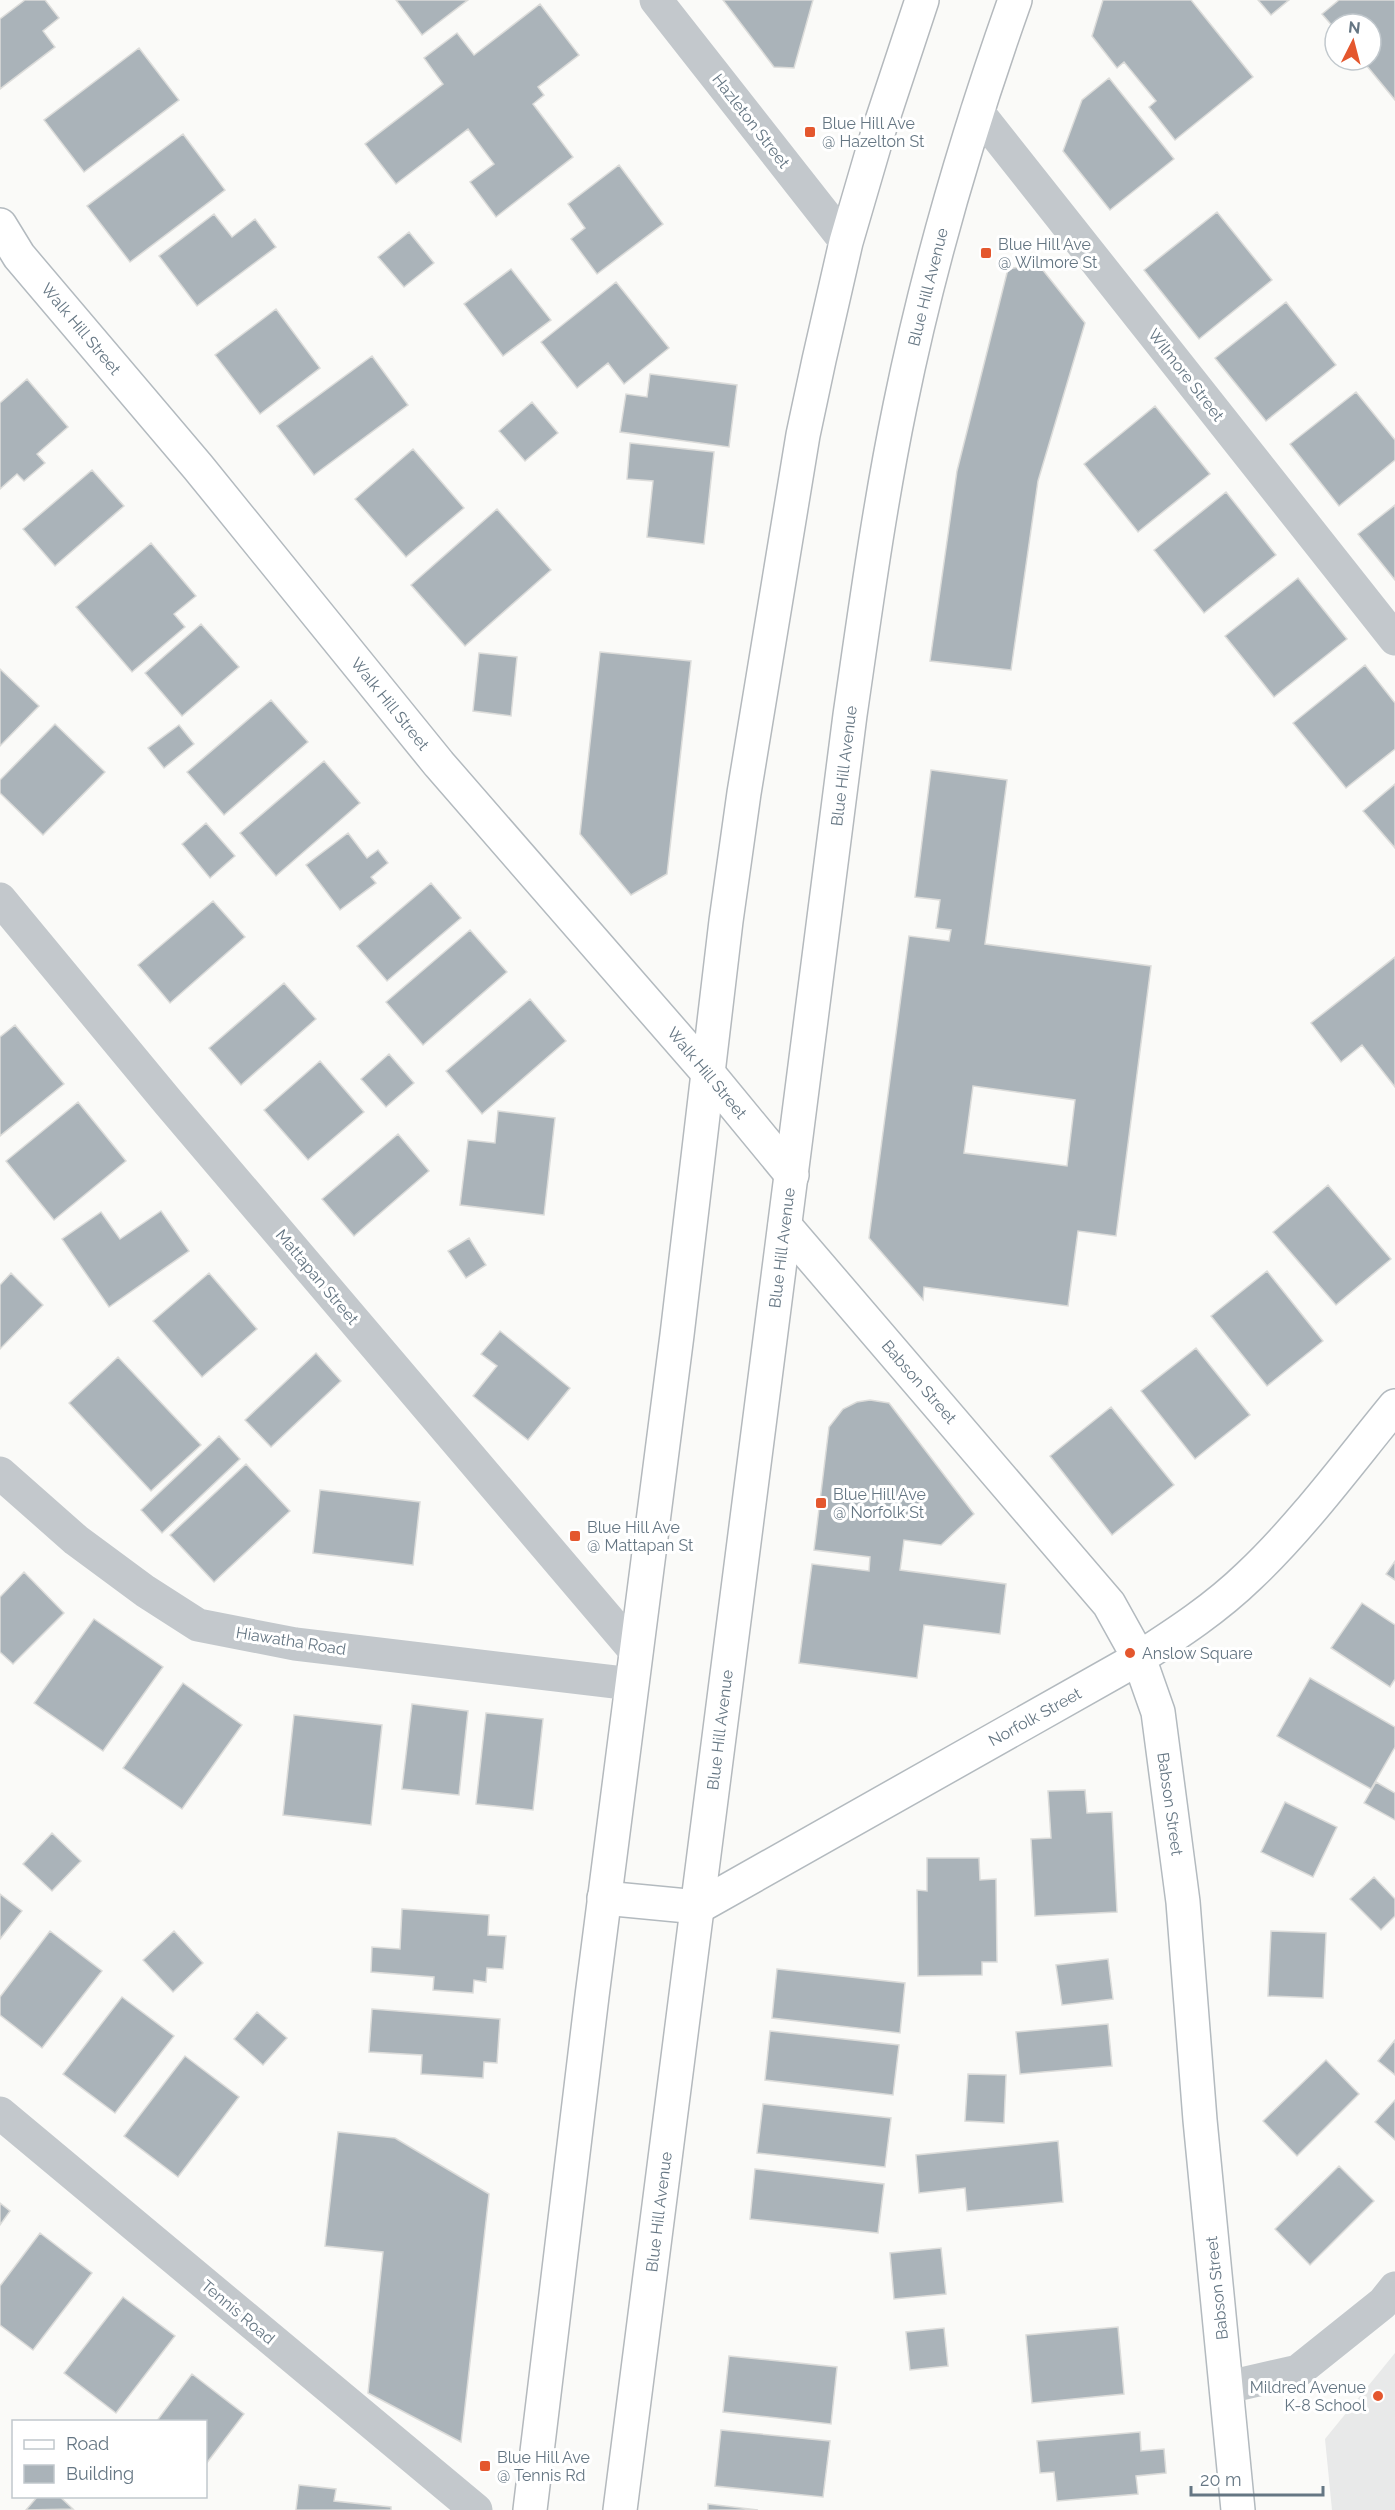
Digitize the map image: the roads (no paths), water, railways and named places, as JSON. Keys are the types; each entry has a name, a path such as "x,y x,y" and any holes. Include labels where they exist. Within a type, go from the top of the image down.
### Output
{"main road":[{"path":"530,2510 734,863 807,414 846,242 877,135 922,0"},
{"name":"Blue Hill Avenue","path":"620,2510 850,715 888,465 915,338 954,184 1015,0"},
{"name":"Walk Hill Street","path":"0,225 20,256 198,467 439,764 708,1073 792,1175"},
{"name":"Babson Street","path":"785,1226 1109,1604 1139,1658 1158,1712 1183,1902 1200,2120 1228,2387 1238,2510"},
{"name":"Norfolk Street","path":"698,1907 1139,1658 1192,1624 1249,1576 1321,1497 1395,1406"},
{"path":"604,1898 698,1907"}],"street":[{"name":"Hazleton Street","path":"656,0 846,242"},
{"name":"Wilmore Street","path":"977,111 1395,639"},
{"name":"Mattapan Street","path":"0,899 176,1111 636,1652"},
{"name":"Hiawatha Road","path":"0,1473 76,1540 145,1591 198,1625 295,1644 632,1684"},
{"name":"Tennis Road","path":"0,2113 476,2510"},
{"path":"1228,2387 1299,2372 1374,2310 1395,2288"}],"place":[{"name":"Blue Hill Ave @ Hazelton St","path":"810,132"},
{"name":"Blue Hill Ave @ Wilmore St","path":"986,253"},
{"name":"Blue Hill Ave @ Norfolk St","path":"821,1503"},
{"name":"Blue Hill Ave @ Mattapan St","path":"575,1536"},
{"name":"Anslow Square","path":"1130,1653"},
{"name":"Mildred Avenue K-8 School","path":"1378,2396"},
{"name":"Blue Hill Ave @ Tennis Rd","path":"485,2466"}]}
